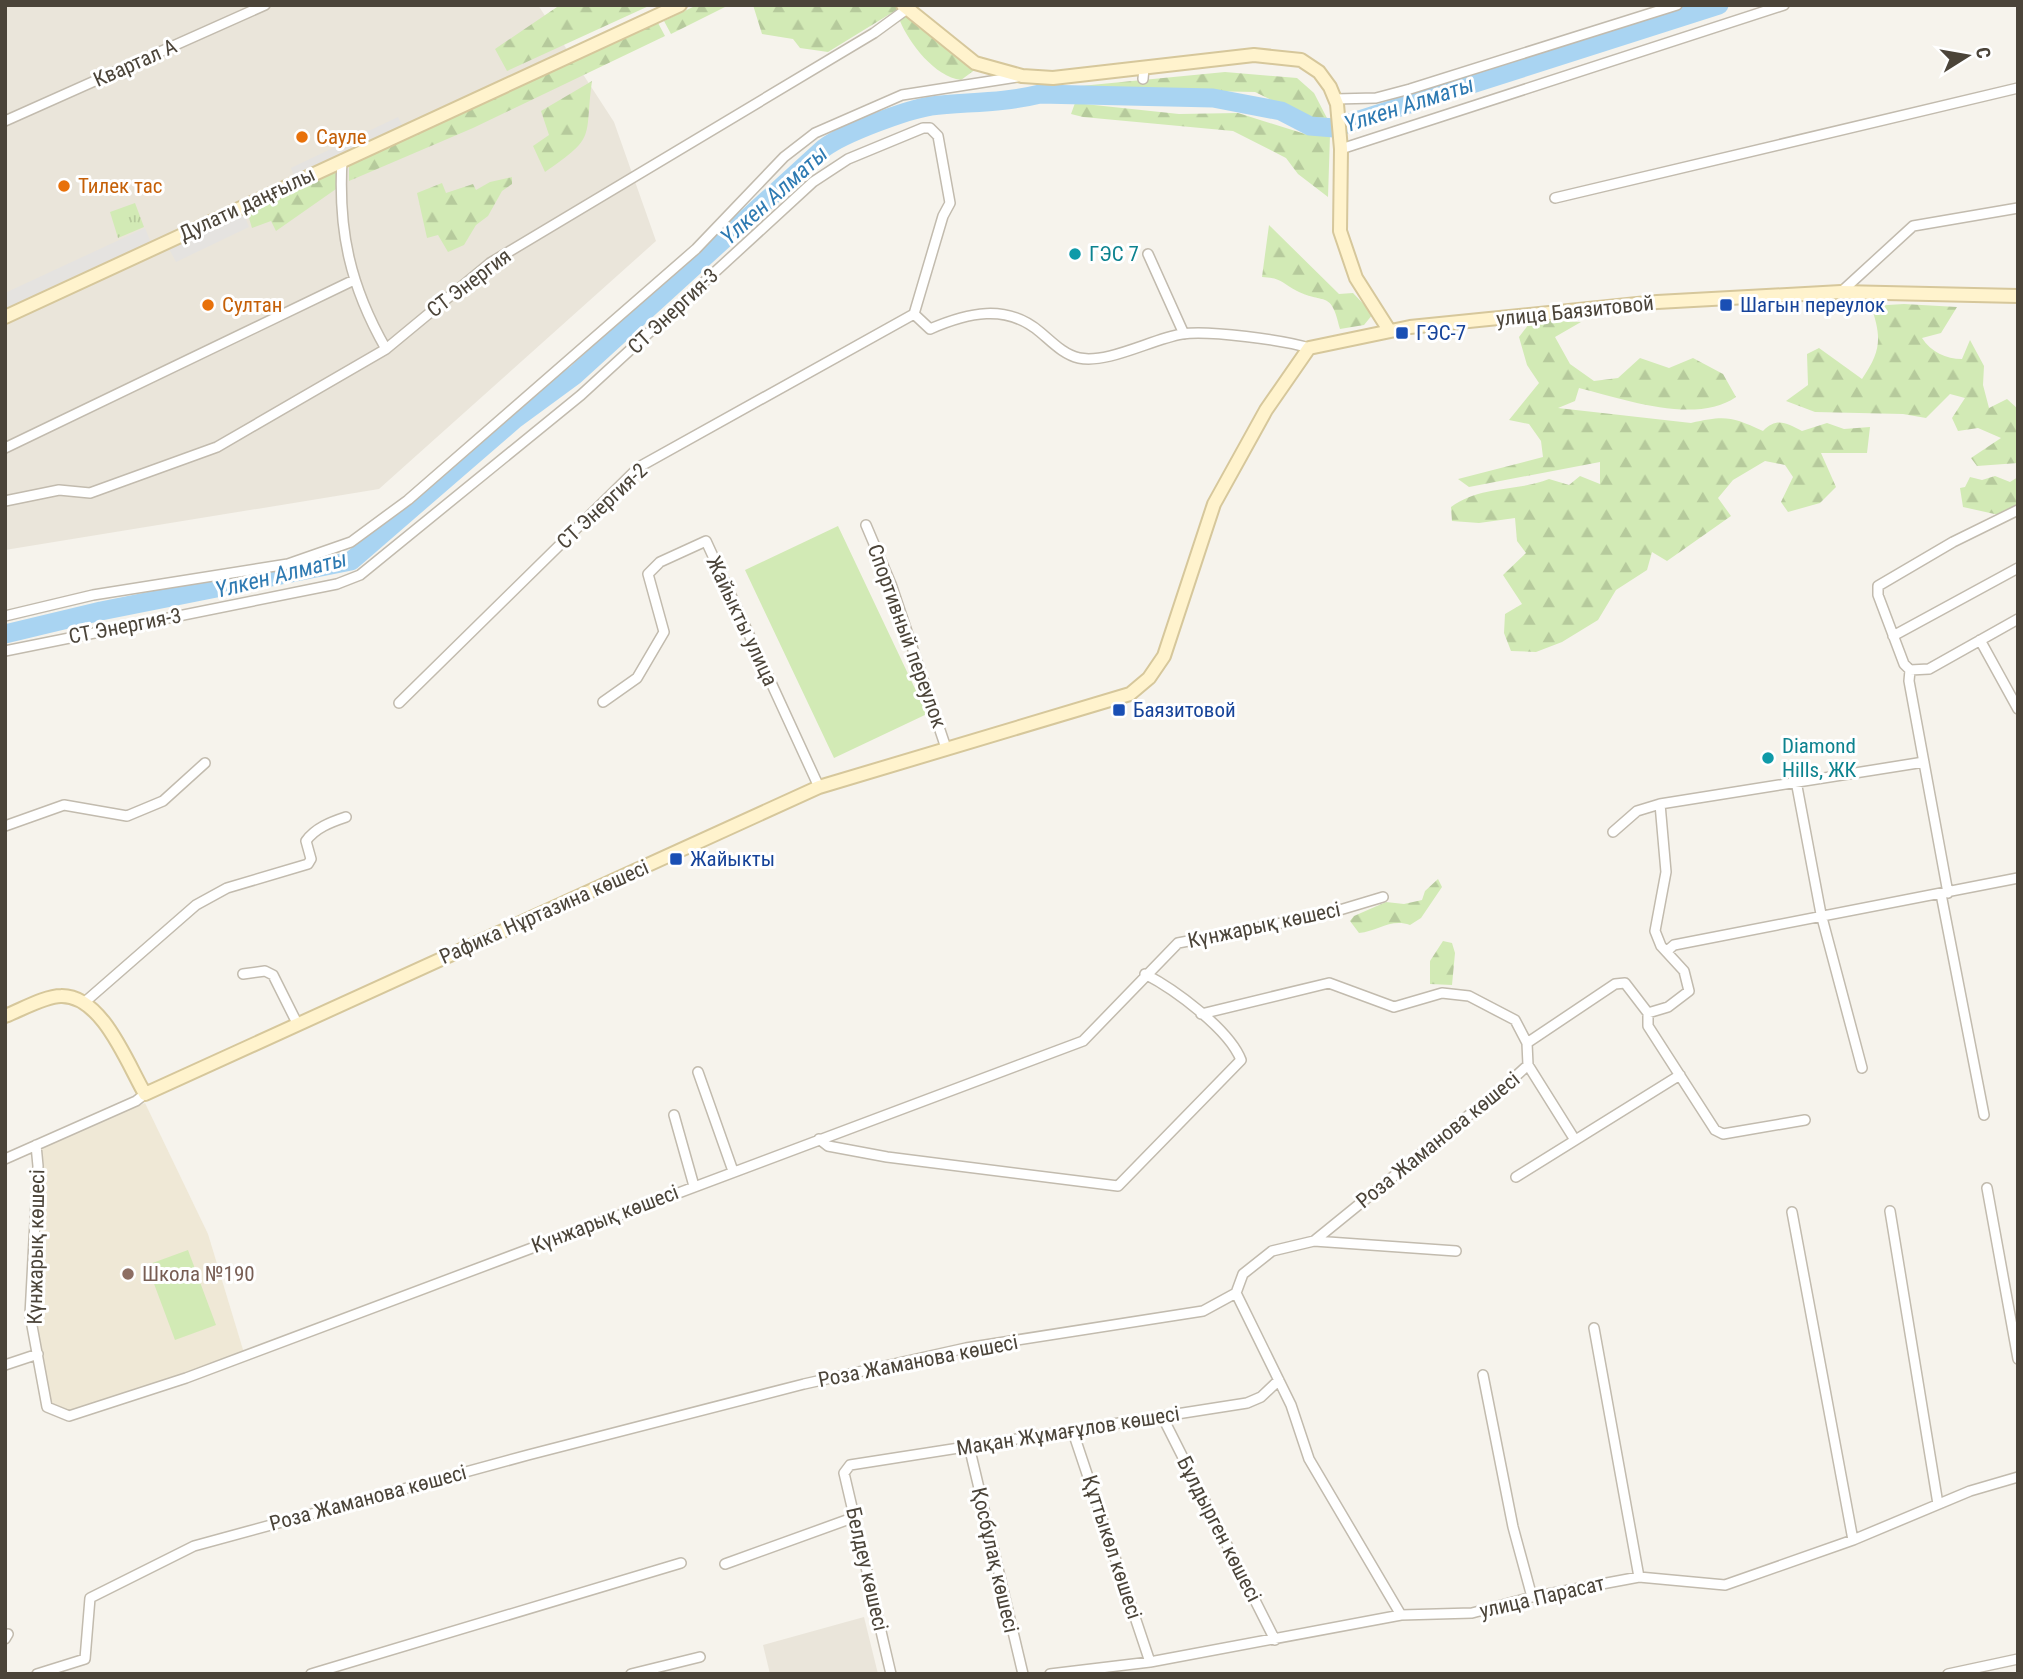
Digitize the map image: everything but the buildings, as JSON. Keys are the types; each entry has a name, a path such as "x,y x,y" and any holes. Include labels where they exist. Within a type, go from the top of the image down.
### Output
{"street":[{"name":"Квартал А","path":"5,121 265,5"},
{"name":"Дулати даңғылы","path":"5,317 680,5"},
{"path":"1335,99 1376,97 1410,89 1677,5"},
{"path":"1341,143 1784,5"},
{"path":"907,6 975,63 1022,76 1053,78 1144,74 1254,55 1301,60 1319,72 1335,99 1338,115 1341,143 1340,231 1356,278 1388,330"},
{"name":"СТ Энергия","path":"5,501 59,490 90,493 217,447 386,349 490,263 874,33 907,6"},
{"path":"5,616 93,595 288,564 351,542 408,500 696,249 784,157 815,133 902,95 1022,76"},
{"path":"1555,198 2018,88"},
{"name":"СТ Энергия-3","path":"5,651 337,584 360,575 582,395 813,183 848,159 923,128 930,128 938,136 950,203 943,216 914,314"},
{"path":"342,160 339,202 343,239 354,279 386,349"},
{"path":"1841,292 1913,226 2018,208"},
{"path":"1148,254 1184,334"},
{"path":"5,447 354,279"},
{"name":"улица Баязитовой","path":"1309,348 1388,330 1657,302 1841,292 2018,296"},
{"path":"914,314 930,329 976,313 992,312 1012,316 1035,327 1065,353 1092,359 1184,334 1287,341 1309,348"},
{"name":"СТ Энергия-2","path":"399,703 639,467 914,314"},
{"name":"Рафика Нұртазина көшесі","path":"5,1159 297,1023 820,788 1130,694 1149,678 1164,656 1214,504 1266,410 1309,348"},
{"path":"1910,670 1904,664 1893,636 1878,594 1878,586 1953,542 2018,510"},
{"name":"Спортивный переулок","path":"866,525 891,584 946,748"},
{"name":"Жайыкты улица","path":"603,702 636,678 664,632 648,574 660,562 706,541 820,788"},
{"path":"1893,636 2018,568"},
{"path":"1910,670 1929,668 2018,619"},
{"path":"1980,640 2018,709"},
{"path":"1910,670 1909,681 1984,1115"},
{"path":"1613,832 1637,811 1660,804 1924,762"},
{"path":"5,826 64,805 127,816 163,801 205,763"},
{"path":"1796,781 1821,914 1862,1068"},
{"path":"1660,804 1667,872 1655,930 1656,939 1684,971 1689,991 1668,1007 1648,1013 1648,1026 1715,1130 1723,1134 1805,1119"},
{"path":"86,1002 196,905 227,888 308,864 311,859 306,841 309,836 325,825 346,817"},
{"path":"1667,951 1674,945 1821,914 2018,878"},
{"name":"Күнжарық көшесі","path":"36,1145 38,1166 30,1315 47,1407 69,1416 186,1378 1083,1041 1144,974 1178,943 1323,915 1383,897"},
{"path":"243,974 265,971 273,975 297,1023"},
{"path":"819,1139 828,1146 887,1157 1118,1186 1241,1060 1236,1045 1201,1014 1144,974"},
{"name":"Роза Жаманова көшесі","path":"37,1674 85,1659 90,1598 194,1546 804,1384 966,1348 1203,1311 1236,1293 1243,1274 1272,1251 1314,1241 1528,1065 1528,1043 1615,984 1625,982 1648,1013"},
{"path":"1201,1014 1329,983 1394,1007 1442,993 1469,996 1515,1020 1528,1043"},
{"path":"5,1016 60,995 86,1002 102,1018 145,1094"},
{"path":"1528,1065 1575,1140"},
{"path":"698,1072 733,1171"},
{"path":"1516,1177 1679,1074"},
{"path":"674,1115 694,1186"},
{"path":"1987,1188 2018,1359"},
{"path":"1890,1211 1938,1504"},
{"path":"1792,1212 1853,1540"},
{"path":"1314,1241 1456,1251"},
{"path":"1236,1293 1291,1405 1309,1459 1401,1615"},
{"path":"1594,1328 1639,1577"},
{"path":"5,1365 37,1354"},
{"path":"1483,1375 1513,1527 1532,1597"},
{"name":"Мақан Жұмағұлов көшесі","path":"850,1465 1247,1403 1261,1397 1279,1380"},
{"name":"Бұлдырген көшесі","path":"1163,1418 1275,1640"},
{"name":"Құттыкөл көшесі","path":"1073,1432 1150,1662"},
{"name":"Қосбұлақ көшесі","path":"969,1446 1023,1674"},
{"name":"Белдеу көшесі","path":"850,1465 844,1473 891,1674"},
{"name":"улица Парасат","path":"1050,1674 1150,1662 1401,1615 1472,1613 1532,1597 1639,1577 1726,1585 1853,1540 1970,1490 2018,1477"},
{"path":"725,1564 855,1517"},
{"path":"311,1674 681,1563"},
{"path":"631,1674 700,1657"},
{"path":"1948,1674 2018,1659"}],"shaded area":[{"path":"5,5 538,5 614,122 656,241 379,489 5,550"},
{"path":"398,117 405,131 296,181 291,168"},
{"path":"241,207 249,227 176,262 166,243"},
{"path":"145,228 153,248 5,317 5,293"},
{"name":"Школа №190","path":"145,1103 208,1234 244,1353 70,1413 51,1403 34,1313 41,1148"},
{"path":"864,1617 878,1674 770,1674 763,1645"}],"green space":[{"path":"560,5 651,5 507,71 495,49"},
{"path":"697,5 729,5 671,34 664,21"},
{"path":"753,5 894,5 898,9 828,52 800,48 793,39 762,34"},
{"path":"908,13 976,69 961,80 951,78 933,66 916,49 900,21"},
{"path":"657,21 665,36 473,128 349,181 349,165"},
{"path":"1225,72 1297,78 1314,93 1329,122 1300,114 1255,92 1060,88"},
{"path":"592,81 588,125 581,142 574,151 545,172 533,146 549,135 541,111"},
{"path":"1075,103 1179,114 1238,113 1305,134 1330,135 1328,197 1298,174 1286,158 1233,131 1083,117 1071,114"},
{"path":"337,168 336,189 276,231 271,221 252,228 246,208"},
{"path":"512,177 512,184 502,191 488,216 476,225 464,245 448,252 438,235 427,238 417,193 442,183 446,193 473,184 476,190 490,182"},
{"path":"135,203 144,227 118,238 110,212"},
{"path":"1269,225 1339,294 1353,293 1373,314 1364,325 1340,329 1337,316 1326,300 1297,291 1278,280 1262,277"},
{"path":"1904,304 1957,307 1941,333 1922,338 1939,354 1962,359 1970,340 1984,366 1983,385 1989,408 2007,399 2018,409 2018,463 1977,466 1971,458 2001,438 1978,428 1958,431 1952,418 1965,398 1950,394 1926,418 1903,414 1815,412 1786,401 1808,385 1807,354 1819,348 1862,379 1873,360 1878,344 1871,306"},
{"path":"1532,320 1581,322 1555,337 1570,364 1594,381 1618,378 1640,358 1669,368 1693,358 1723,374 1736,397 1720,405 1680,409 1637,403 1579,388 1575,401 1558,408 1691,423 1728,419 1763,431 1777,423 1802,431 1827,423 1844,429 1870,427 1867,453 1821,453 1836,487 1820,503 1788,512 1781,502 1793,477 1785,465 1765,461 1733,480 1718,498 1731,516 1667,561 1652,552 1647,570 1616,590 1598,620 1562,642 1536,652 1511,651 1504,633 1505,614 1522,604 1503,575 1526,553 1517,541 1515,518 1479,523 1452,521 1451,507 1474,495 1549,479 1569,485 1580,476 1600,484 1600,462 1469,487 1458,479 1543,457 1541,441 1529,424 1509,420 1539,383 1527,365 1519,337"},
{"path":"1995,476 2010,482 2018,477 2018,504 1999,515 1963,507 1960,488 1965,487 1970,477 1982,480"},
{"path":"838,526 927,714 834,758 745,570"},
{"path":"1438,879 1442,887 1421,918 1410,925 1397,923 1359,933 1350,921 1354,916 1386,902 1404,904 1422,900 1425,891"},
{"path":"1443,941 1452,943 1455,953 1452,985 1430,984 1430,961"},
{"path":"188,1250 216,1325 175,1340 147,1265"}],"waterway":[{"name":"Үлкен Алматы","path":"5,634 101,611 351,561 515,419 575,375 824,148 876,123 931,106 999,101 1040,94 1213,98 1281,111 1310,126 1334,128 1719,5"}],"place":[{"name":"Сауле","path":"302,137"},
{"name":"Тилек тас","path":"64,186"},
{"name":"ГЭС 7","path":"1075,254"},
{"name":"Султан","path":"208,305"},
{"name":"Шагын переулок","path":"1726,305"},
{"name":"ГЭС-7","path":"1402,333"},
{"name":"Баязитовой","path":"1119,710"},
{"name":"Diamond Hills, ЖК","path":"1768,758"},
{"name":"Жайыкты","path":"676,859"},
{"name":"Школа №190","path":"128,1274"}]}
